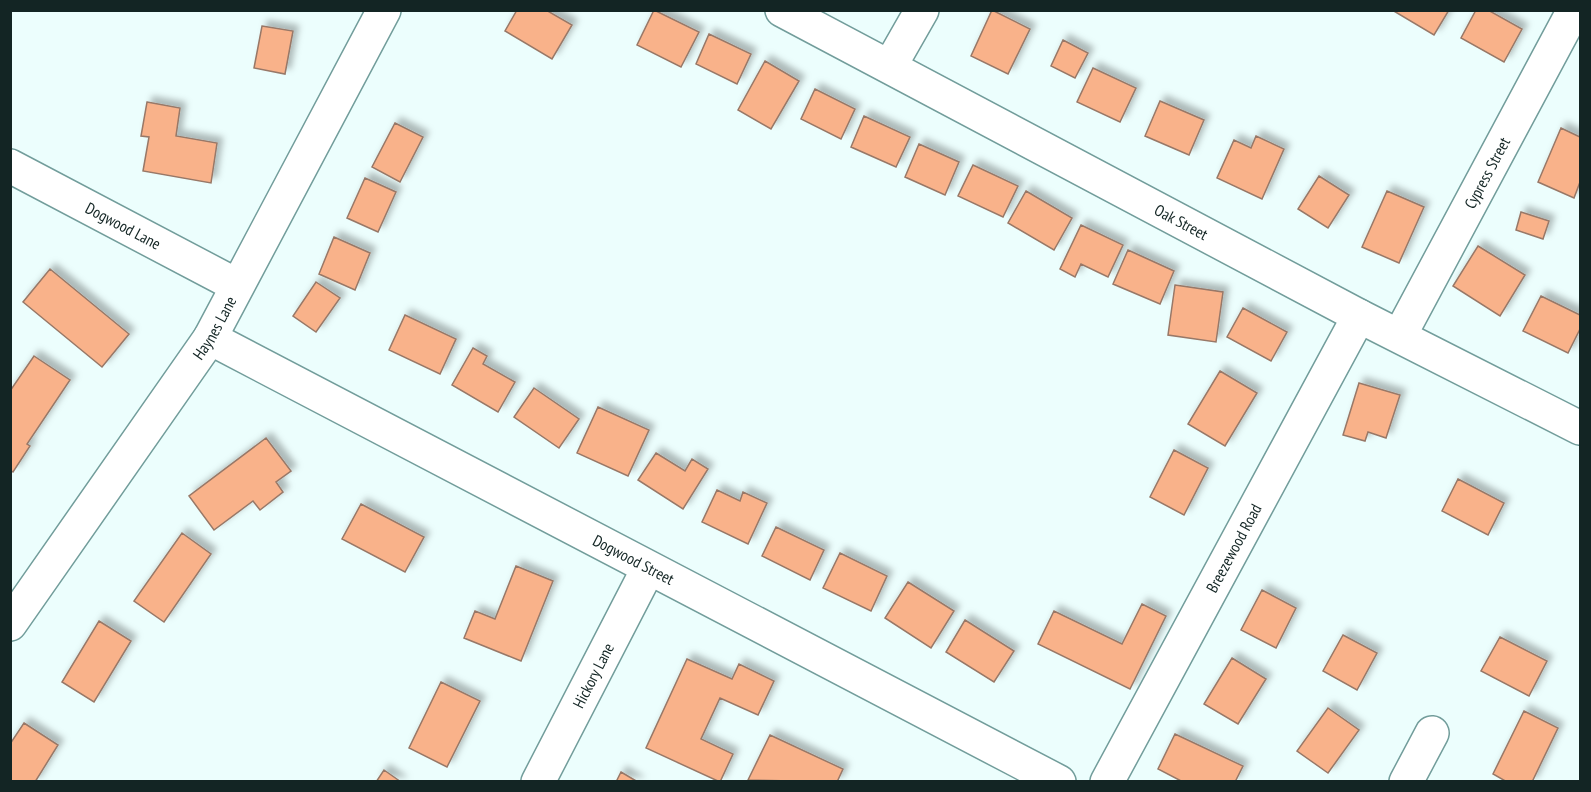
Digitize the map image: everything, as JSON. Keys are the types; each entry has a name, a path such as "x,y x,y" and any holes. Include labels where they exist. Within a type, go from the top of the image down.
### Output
{"street":[{"name":"Haynes Lane","path":"10,624 210,338 236,285 384,10"},
{"name":"Oak Street","path":"782,10 1359,316 1400,334 1581,428"},
{"path":"890,66 922,10"},
{"name":"Cypress Street","path":"1400,334 1574,10"},
{"name":"Dogwood Lane","path":"10,166 236,285"},
{"name":"Breezewood Road","path":"1107,782 1359,316"},
{"name":"Dogwood Street","path":"210,338 1059,782"},
{"name":"Hickory Lane","path":"538,782 648,569"},
{"path":"1406,782 1432,733"}],"building":[{"path":"517,10 546,10 572,25 552,59 505,31"},
{"path":"654,10 699,32 681,67 637,45"},
{"path":"992,10 1030,29 1008,74 971,56"},
{"path":"1392,10 1449,10 1434,35"},
{"path":"1476,10 1488,10 1522,29 1504,62 1461,38"},
{"path":"262,26 293,31 285,74 254,68"},
{"path":"709,34 751,54 737,84 696,64"},
{"path":"1063,40 1088,53 1075,78 1051,66"},
{"path":"765,61 799,81 771,129 738,110"},
{"path":"1093,68 1136,88 1120,122 1077,102"},
{"path":"815,89 855,109 841,139 801,119"},
{"path":"1160,101 1204,120 1189,155 1145,136"},
{"path":"147,102 180,108 176,136 217,143 211,183 143,171 149,137 141,136"},
{"path":"864,116 910,137 896,167 851,147"},
{"path":"395,123 423,137 400,182 372,167"},
{"path":"1561,128 1580,137 1580,182 1574,198 1538,182"},
{"path":"1256,136 1284,149 1262,199 1217,178 1234,140 1251,148"},
{"path":"919,144 959,162 945,195 905,177"},
{"path":"973,165 1018,186 1003,217 958,196"},
{"path":"1319,176 1349,195 1328,228 1298,209"},
{"path":"365,178 396,192 378,232 347,218"},
{"path":"1026,191 1072,218 1054,250 1008,223"},
{"path":"1387,191 1424,207 1399,263 1362,247"},
{"path":"1521,212 1549,221 1543,239 1516,230"},
{"path":"1081,225 1123,245 1108,277 1081,264 1075,277 1060,269"},
{"path":"334,237 370,253 355,290 319,274"},
{"path":"1478,246 1525,275 1500,316 1453,286"},
{"path":"1128,250 1174,271 1160,304 1113,284"},
{"path":"50,269 129,334 102,367 23,302"},
{"path":"316,282 340,298 316,332 293,316"},
{"path":"1175,285 1223,292 1216,342 1168,335"},
{"path":"1541,296 1580,315 1580,329 1568,353 1523,331"},
{"path":"1243,308 1287,332 1271,361 1227,337"},
{"path":"405,315 456,339 440,374 389,350"},
{"path":"473,348 487,356 483,364 515,382 498,412 452,385"},
{"path":"34,356 70,380 27,444 30,446 13,472 10,470 10,391"},
{"path":"1220,371 1257,393 1225,446 1188,424"},
{"path":"1359,383 1400,395 1386,438 1368,432 1365,441 1343,435"},
{"path":"534,388 579,419 559,448 514,417"},
{"path":"598,407 649,430 628,476 577,453"},
{"path":"266,438 291,471 276,482 283,492 260,510 253,501 214,530 189,496"},
{"path":"1174,450 1208,468 1184,515 1150,497"},
{"path":"656,453 685,471 692,459 708,469 683,509 638,480"},
{"path":"1458,479 1504,503 1488,535 1442,511"},
{"path":"717,490 740,501 743,492 767,503 748,544 702,522"},
{"path":"361,504 424,537 405,572 342,539"},
{"path":"776,527 824,550 810,580 762,556"},
{"path":"182,533 211,554 164,622 134,601"},
{"path":"840,553 887,576 871,611 823,588"},
{"path":"516,566 553,581 521,661 464,638 475,611 495,619"},
{"path":"908,582 954,611 931,648 885,618"},
{"path":"1262,590 1296,608 1276,648 1241,630"},
{"path":"1142,604 1166,616 1130,689 1038,644 1054,611 1122,644"},
{"path":"965,620 1014,651 994,682 946,652"},
{"path":"99,621 131,641 94,702 62,682"},
{"path":"1343,635 1377,653 1357,690 1323,671"},
{"path":"1500,637 1547,661 1529,696 1481,671"},
{"path":"1232,658 1266,679 1238,724 1204,704"},
{"path":"687,659 732,679 739,664 774,681 758,715 720,698 701,739 733,754 720,782 646,748"},
{"path":"441,682 480,701 447,767 409,748"},
{"path":"1328,708 1359,730 1328,773 1297,751"},
{"path":"1524,711 1558,728 1532,782 1507,782 1493,774"},
{"path":"24,723 58,745 35,782 10,782 10,744"},
{"path":"1175,734 1243,766 1235,782 1183,782 1158,769"},
{"path":"770,735 843,769 837,782 748,780"},
{"path":"384,770 401,782 376,782"},
{"path":"621,772 638,782 616,782"}]}
